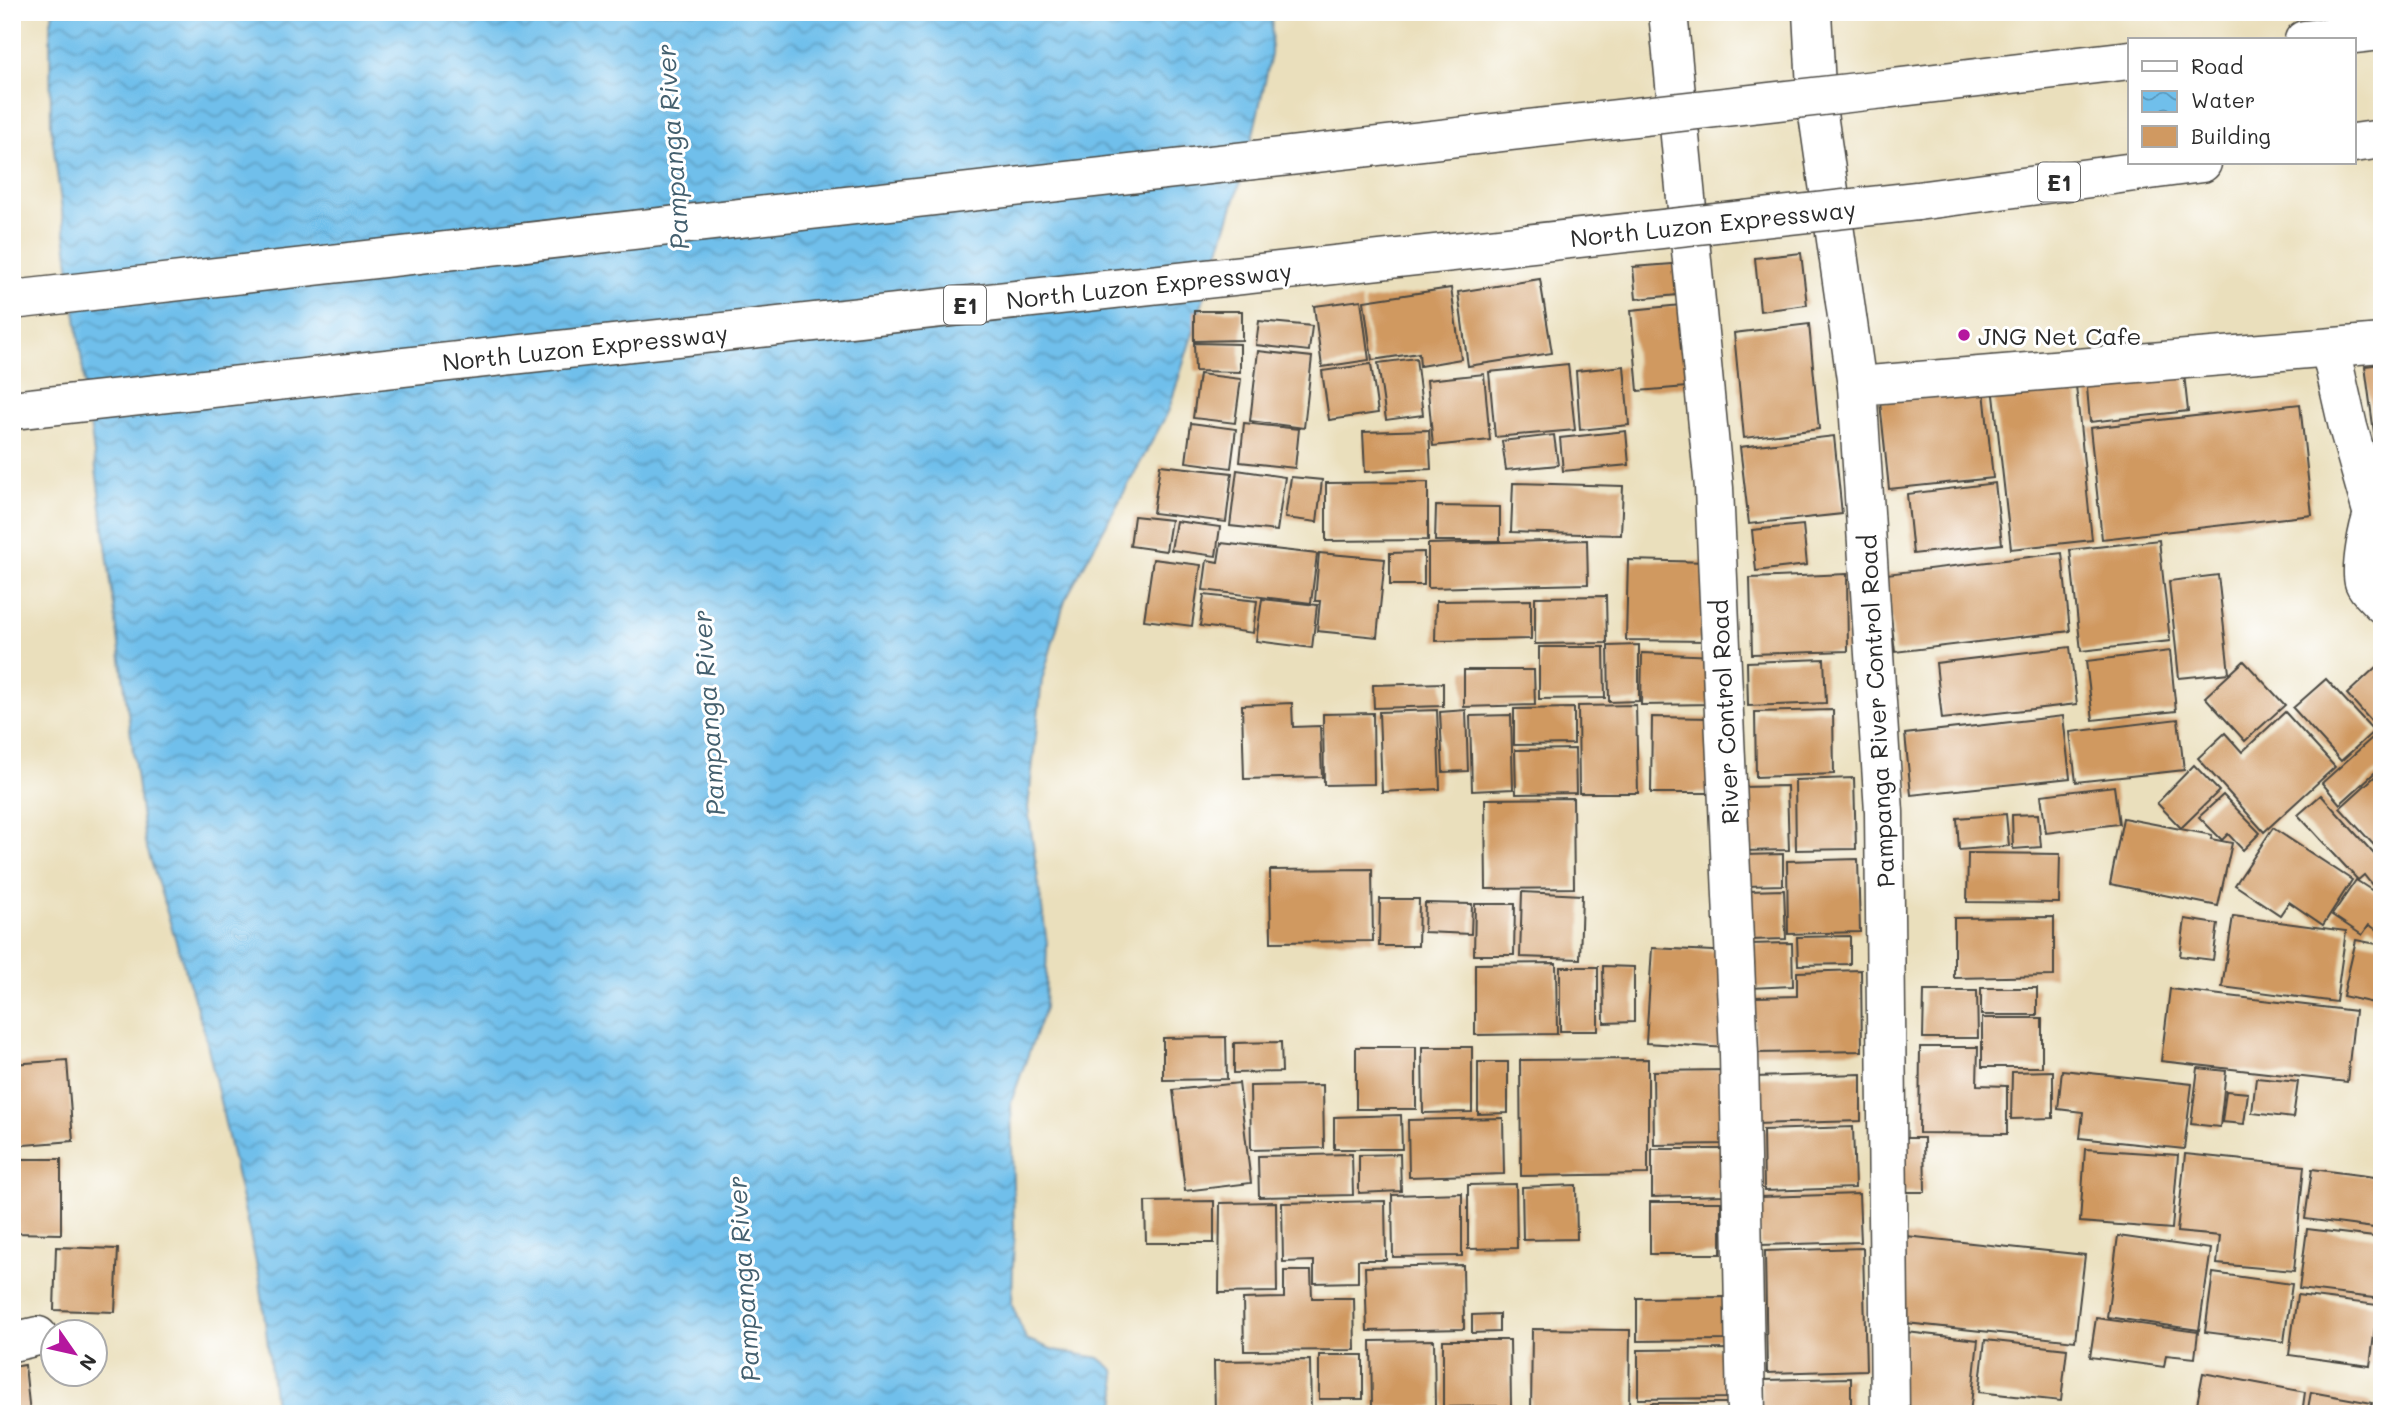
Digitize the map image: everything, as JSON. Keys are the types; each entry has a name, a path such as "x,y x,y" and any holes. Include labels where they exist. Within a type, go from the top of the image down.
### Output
{"main road":[{"name":"River Control Road","path":"1668,12 1714,488 1740,1054 1746,1414"},
{"name":"Pampanga River Control Road","path":"1812,12 1817,107 1857,386 1884,812 1890,1414"},
{"path":"2321,38 2382,31"},
{"path":"12,300 2128,60"},
{"path":"2356,142 2382,139"},
{"name":"North Luzon Expressway","path":"12,410 1917,201 2194,164"},
{"path":"1857,386 2382,343"},
{"path":"2330,348 2351,439 2377,513 2370,523 2363,575 2365,585 2382,604"}],"water":[{"name":"Pampanga River","path":"53,12 1272,12 1271,55 1247,161 1168,412 1065,600 1042,680 1028,808 1047,943 1045,1008 1011,1102 1014,1227 1012,1305 1026,1339 1054,1350 1099,1358 1114,1370 1117,1391 1114,1414 276,1414 260,1280 205,1034 145,842 51,127 50,28"}],"building":[{"path":"1801,253 1807,305 1760,311 1755,258"},
{"path":"1686,263 1688,294 1636,299 1633,267"},
{"path":"1540,279 1552,353 1468,366 1458,292"},
{"path":"1451,288 1461,359 1420,366 1419,353 1372,360 1364,301"},
{"path":"1361,300 1369,360 1322,367 1314,306"},
{"path":"1691,304 1699,386 1638,391 1631,310"},
{"path":"1194,311 1242,311 1242,340 1194,341"},
{"path":"1259,321 1312,326 1309,351 1256,345"},
{"path":"1809,324 1819,429 1744,438 1734,333"},
{"path":"1194,343 1240,344 1240,372 1195,371"},
{"path":"1258,351 1312,357 1304,428 1250,421"},
{"path":"1416,358 1423,415 1386,420 1378,363"},
{"path":"1371,364 1378,413 1329,420 1322,371"},
{"path":"1568,364 1575,430 1495,437 1489,372"},
{"path":"2183,364 2188,411 2090,422 2086,376"},
{"path":"2382,364 2382,470 2379,470 2365,366"},
{"path":"1624,366 1629,425 1580,430 1576,371"},
{"path":"1199,374 1241,379 1235,423 1193,418"},
{"path":"1484,374 1490,440 1433,446 1427,380"},
{"path":"2075,376 2092,540 2011,549 1993,386"},
{"path":"1984,391 1993,478 1889,489 1880,402"},
{"path":"2300,404 2312,515 2102,539 2090,428"},
{"path":"1191,423 1236,429 1231,468 1186,462"},
{"path":"1244,423 1299,429 1295,468 1240,462"},
{"path":"1429,430 1431,469 1365,472 1363,432"},
{"path":"1626,431 1629,465 1563,471 1560,438"},
{"path":"1554,435 1558,465 1506,470 1502,441"},
{"path":"1834,436 1842,514 1749,524 1740,447"},
{"path":"1160,465 1232,473 1226,522 1153,513"},
{"path":"1237,470 1285,477 1277,531 1230,526"},
{"path":"1291,477 1322,480 1317,522 1285,518"},
{"path":"1428,482 1428,540 1326,541 1326,483"},
{"path":"1513,483 1623,486 1621,535 1511,532"},
{"path":"1995,483 2002,544 1913,554 1907,494"},
{"path":"1436,506 1500,507 1500,541 1435,541"},
{"path":"1134,516 1171,520 1166,551 1130,546"},
{"path":"1176,521 1220,527 1216,556 1171,550"},
{"path":"1803,525 1807,565 1756,571 1752,530"},
{"path":"1587,540 1588,584 1428,588 1428,544"},
{"path":"2159,540 2170,641 2081,651 2070,550"},
{"path":"1221,543 1317,554 1311,603 1203,590 1207,560 1218,562"},
{"path":"1424,552 1424,585 1390,585 1390,553"},
{"path":"1319,553 1385,559 1377,637 1317,631 1320,601 1315,601"},
{"path":"2062,553 2070,631 1895,652 1886,574"},
{"path":"1153,559 1201,565 1192,626 1144,620"},
{"path":"1628,560 1709,562 1707,641 1626,640"},
{"path":"1847,574 1848,651 1752,654 1750,578"},
{"path":"2218,575 2229,673 2179,678 2169,581"},
{"path":"1204,595 1257,601 1253,633 1200,626"},
{"path":"1606,596 1607,643 1535,644 1535,597"},
{"path":"1262,599 1317,605 1312,648 1256,641"},
{"path":"1531,600 1531,639 1435,641 1436,601"},
{"path":"1639,645 1639,701 1609,702 1608,646"},
{"path":"1539,647 1604,647 1605,698 1539,699"},
{"path":"2070,647 2077,704 1942,719 1936,663"},
{"path":"2170,651 2176,711 2093,720 2086,661"},
{"path":"1642,653 1716,656 1716,704 1641,705"},
{"path":"1824,659 1826,703 1748,706 1747,662"},
{"path":"2244,661 2285,705 2245,741 2205,697"},
{"path":"2376,667 2382,673 2382,723 2377,728 2347,694"},
{"path":"1464,670 1534,670 1535,705 1464,707"},
{"path":"2326,679 2374,731 2341,761 2293,708"},
{"path":"1443,683 1443,706 1374,708 1373,685"},
{"path":"1292,703 1293,727 1320,726 1322,777 1244,779 1242,705"},
{"path":"1636,705 1638,793 1579,793 1578,706"},
{"path":"1574,708 1574,744 1514,745 1514,709"},
{"path":"1437,710 1440,789 1382,792 1379,712"},
{"path":"1466,710 1468,771 1443,772 1440,712"},
{"path":"1833,710 1834,774 1756,777 1755,712"},
{"path":"2285,712 2335,767 2264,832 2198,758 2225,733 2242,752"},
{"path":"1373,713 1374,784 1324,785 1323,714"},
{"path":"1511,715 1513,789 1472,791 1470,716"},
{"path":"2063,716 2070,778 1911,795 1905,734"},
{"path":"1652,717 1713,718 1712,793 1651,793"},
{"path":"2178,719 2184,770 2076,782 2070,732"},
{"path":"2382,729 2382,766 2340,804 2322,783"},
{"path":"1575,749 1576,793 1516,794 1515,750"},
{"path":"2194,765 2219,791 2181,828 2157,803"},
{"path":"2382,770 2382,854 2340,808"},
{"path":"1854,778 1856,849 1796,850 1795,780"},
{"path":"1787,786 1789,850 1742,851 1741,787"},
{"path":"2114,786 2119,824 2046,833 2041,795"},
{"path":"2223,795 2260,833 2243,850 2228,834 2222,840 2199,817"},
{"path":"2321,795 2382,863 2382,885 2376,890 2364,875 2358,880 2298,815"},
{"path":"1573,798 1574,888 1486,889 1485,799"},
{"path":"2006,814 2009,846 1959,850 1957,818"},
{"path":"2038,814 2041,847 2013,849 2012,815"},
{"path":"2123,818 2212,835 2211,839 2232,843 2218,906 2110,884"},
{"path":"2273,828 2352,880 2323,925 2289,902 2280,915 2235,885"},
{"path":"1968,853 2060,854 2059,903 1967,902"},
{"path":"1783,854 1783,885 1745,886 1744,855"},
{"path":"1858,859 1860,932 1788,934 1787,861"},
{"path":"1372,869 1373,941 1271,942 1270,870"},
{"path":"2356,880 2382,897 2382,933 2369,925 2362,935 2332,915"},
{"path":"1784,890 1786,939 1749,940 1748,891"},
{"path":"1522,892 1582,895 1580,959 1520,957"},
{"path":"1380,899 1419,899 1418,946 1379,946"},
{"path":"1425,903 1472,904 1471,934 1424,932"},
{"path":"1475,904 1515,904 1514,955 1474,955"},
{"path":"2233,916 2346,931 2336,1002 2222,987"},
{"path":"2054,917 2054,976 1954,978 1954,918"},
{"path":"2185,919 2218,924 2213,960 2180,956"},
{"path":"1850,936 1850,964 1798,965 1797,937"},
{"path":"2356,940 2382,945 2382,1005 2343,996"},
{"path":"1792,943 1793,986 1750,988 1749,944"},
{"path":"1652,948 1733,952 1728,1048 1646,1043"},
{"path":"1556,963 1557,1034 1475,1035 1475,964"},
{"path":"1603,966 1634,967 1634,1022 1604,1023"},
{"path":"1560,967 1598,967 1598,1031 1560,1031"},
{"path":"1861,970 1862,1051 1755,1053 1754,997 1797,996 1797,972"},
{"path":"1981,988 2037,988 2037,1015 1981,1015"},
{"path":"2170,989 2355,1011 2347,1082 2161,1061"},
{"path":"1924,991 1977,991 1978,1038 1923,1038"},
{"path":"1982,1018 2042,1018 2042,1067 1982,1067"},
{"path":"1226,1037 1227,1079 1163,1080 1163,1038"},
{"path":"1281,1042 1282,1072 1234,1073 1234,1043"},
{"path":"1356,1047 1416,1047 1416,1109 1356,1109"},
{"path":"1422,1047 1472,1047 1472,1112 1423,1113"},
{"path":"1920,1047 1978,1047 1977,1085 2007,1086 2007,1134 1919,1133"},
{"path":"1648,1059 1648,1174 1521,1176 1520,1060"},
{"path":"67,1060 73,1141 12,1146 12,1064"},
{"path":"1478,1062 1508,1062 1508,1113 1478,1114"},
{"path":"2198,1068 2226,1071 2220,1127 2191,1124"},
{"path":"1725,1070 1726,1144 1654,1145 1653,1071"},
{"path":"2062,1070 2192,1084 2184,1149 2080,1138 2083,1112 2058,1109"},
{"path":"2053,1071 2053,1118 2011,1119 2012,1072"},
{"path":"1861,1074 1861,1121 1755,1124 1754,1077"},
{"path":"2256,1078 2298,1082 2293,1118 2252,1113"},
{"path":"1239,1083 1251,1183 1185,1191 1173,1090"},
{"path":"1323,1085 1324,1148 1251,1150 1250,1086"},
{"path":"2226,1091 2248,1093 2244,1124 2222,1122"},
{"path":"1401,1115 1402,1149 1334,1149 1334,1117"},
{"path":"1503,1118 1504,1174 1409,1177 1408,1120"},
{"path":"1853,1127 1855,1188 1764,1191 1763,1130"},
{"path":"1890,1138 1924,1138 1925,1192 1889,1192"},
{"path":"1652,1149 1725,1149 1725,1195 1652,1197"},
{"path":"2085,1149 2178,1155 2172,1229 2080,1222"},
{"path":"1352,1154 1353,1195 1259,1197 1258,1156"},
{"path":"1400,1154 1401,1191 1359,1193 1359,1155"},
{"path":"2185,1154 2304,1166 2294,1271 2217,1264 2220,1236 2177,1232"},
{"path":"12,1159 61,1159 61,1234 12,1233"},
{"path":"2312,1169 2382,1178 2382,1229 2305,1219"},
{"path":"1516,1184 1517,1248 1468,1249 1468,1185"},
{"path":"1576,1185 1577,1239 1523,1240 1522,1187"},
{"path":"1462,1193 1462,1256 1393,1257 1392,1195"},
{"path":"1859,1194 1861,1242 1760,1245 1759,1197"},
{"path":"1214,1201 1214,1243 1146,1243 1145,1202"},
{"path":"1385,1201 1386,1260 1358,1260 1358,1282 1314,1283 1314,1261 1283,1262 1282,1203"},
{"path":"1276,1202 1277,1292 1219,1293 1220,1203"},
{"path":"1650,1202 1721,1202 1721,1254 1650,1254"},
{"path":"2307,1229 2382,1238 2382,1299 2299,1289"},
{"path":"1906,1236 2085,1255 2075,1341 1897,1322"},
{"path":"2118,1236 2211,1249 2199,1330 2107,1317"},
{"path":"56,1247 118,1249 115,1312 54,1310"},
{"path":"1863,1248 1866,1370 1767,1373 1765,1251"},
{"path":"1463,1265 1464,1329 1367,1331 1365,1267"},
{"path":"1284,1271 1311,1271 1312,1298 1354,1298 1355,1350 1244,1351 1243,1299 1284,1298"},
{"path":"2213,1273 2292,1284 2284,1342 2205,1332"},
{"path":"2297,1295 2378,1305 2370,1366 2289,1355"},
{"path":"1728,1297 1728,1340 1637,1341 1637,1298"},
{"path":"1499,1314 1499,1332 1472,1333 1472,1315"},
{"path":"2096,1318 2198,1332 2195,1358 2166,1355 2164,1367 2090,1357"},
{"path":"1532,1329 1630,1330 1629,1414 1531,1414"},
{"path":"1906,1332 1978,1340 1970,1414 1897,1414"},
{"path":"1434,1340 1435,1407 1372,1407 1371,1341"},
{"path":"1443,1340 1510,1340 1511,1406 1443,1407"},
{"path":"1985,1340 2067,1349 2061,1401 1979,1392"},
{"path":"1731,1349 1732,1398 1638,1399 1638,1350"},
{"path":"1319,1355 1363,1355 1363,1399 1319,1399"},
{"path":"1310,1360 1311,1414 1215,1414 1214,1361"},
{"path":"25,1365 30,1414 12,1414 12,1367"},
{"path":"2203,1373 2305,1392 2302,1414 2195,1414"},
{"path":"1851,1378 1851,1414 1762,1414 1761,1380"},
{"path":"2311,1392 2372,1403 2370,1414 2307,1414"},
{"path":"1651,1403 1727,1403 1727,1414 1652,1414"},
{"path":"1373,1409 1373,1414 1317,1414 1317,1410"}],"place":[{"name":"JNG Net Cafe","path":"1964,335"}]}
